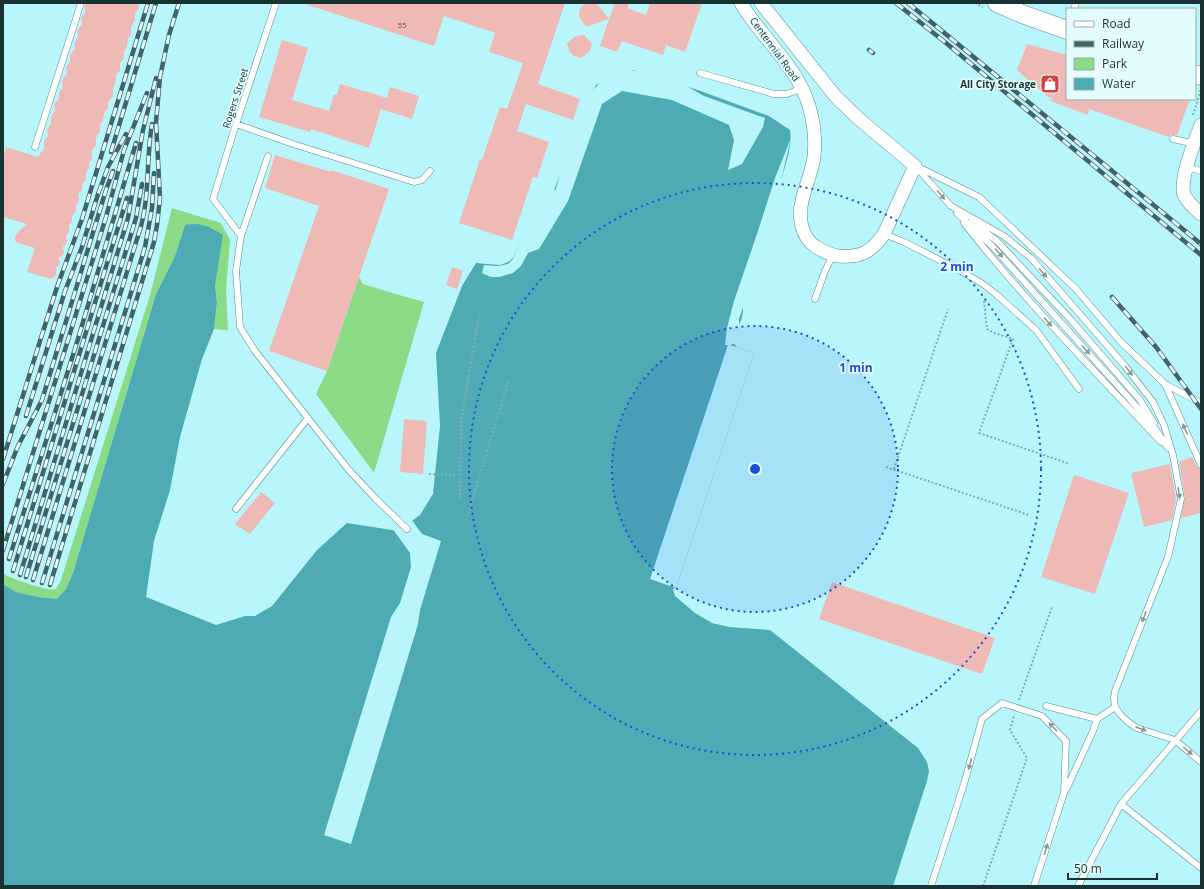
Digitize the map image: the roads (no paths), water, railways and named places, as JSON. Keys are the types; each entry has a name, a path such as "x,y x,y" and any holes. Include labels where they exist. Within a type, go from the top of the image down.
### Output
{"main road":[{"path":"997,3 1018,9 1066,30"}],"street":[{"name":"Centennial Road","path":"741,3 755,24 789,67 803,88 809,105 814,124 814,159 802,201 801,223 805,235 813,245 833,255 847,256 868,252 879,242 884,234 915,166"},
{"path":"760,3 836,97 859,120 915,166"},
{"path":"1201,125 1184,176 1183,189 1187,201 1201,214"}],"lane":[{"path":"35,146 81,3"},
{"name":"Rogers Street","path":"241,236 213,199 276,3"},
{"path":"700,72 774,94 787,94 803,88"},
{"path":"236,124 293,144 414,182 422,180 430,171"},
{"path":"1173,139 1194,144"},
{"path":"268,156 241,236 236,271 240,327 255,351 348,470 407,528"},
{"path":"915,166 951,206 993,247 1136,406 1156,430 1173,455"},
{"path":"915,166 979,197 1076,289 1122,342 1165,384 1201,403"},
{"path":"1187,166 1201,171"},
{"path":"951,206 997,240 1072,321 1140,400 1154,421 1156,430"},
{"path":"951,206 987,253 1019,291 1173,455"},
{"path":"951,206 1004,236 1031,258 1125,366 1153,402 1164,425 1173,455 1181,499 1168,557 1115,691 1114,698 1115,707 1128,722 1137,728 1175,740 1201,762"},
{"path":"884,234 904,242 959,270 983,284 997,295 1036,330 1079,390"},
{"path":"815,299 825,271 833,255"},
{"path":"1165,384 1201,465"},
{"path":"236,509 308,418"},
{"path":"931,886 964,784 982,719 1002,703 1042,716 1066,741 1064,793"},
{"path":"1046,706 1097,719"},
{"path":"1034,886 1064,793 1093,731 1097,719 1115,707"},
{"path":"1078,886 1121,804 1201,711"},
{"path":"1121,804 1201,868"}],"water":[{"path":"633,70 661,80 695,89 769,116 790,130 791,136 789,151 742,303 742,317 732,339 736,347 754,353 676,588 710,614 733,621 769,623 938,758 904,886 3,886 3,584 16,592 38,597 57,599 66,589 73,573 156,294 175,256 185,225 201,225 223,235 215,285 217,302 214,329 202,359 180,437 170,490 154,541 146,597 216,625 245,616 255,616 272,606 317,550 347,523 398,531 420,515 433,494 440,426 436,353 462,286 476,263 500,265 513,258 521,240 551,198 596,85 617,73"}],"railway":[{"path":"3,459 57,287 82,219 148,3"},
{"path":"111,152 156,3"},
{"path":"50,585 154,242 160,198 156,122 160,77 169,35 179,3"},
{"path":"896,3 1201,255"},
{"path":"908,3 1201,244"},
{"path":"869,50 873,53"},
{"path":"20,575 128,218 143,130 156,78"},
{"path":"3,550 106,217 124,150 147,93"},
{"path":"33,580 141,226 146,201 152,124"},
{"path":"26,416 65,291 82,247 98,194 108,167 126,134"},
{"path":"9,559 78,339 136,143"},
{"path":"3,484 18,446 42,400 113,171"},
{"path":"42,583 145,247 152,208 154,173"},
{"path":"26,577 136,218 142,184"},
{"path":"13,571 127,198"},
{"path":"1112,297 1156,347 1201,409"}],"place":[{"name":"All City Storage","path":"1050,84"}]}
